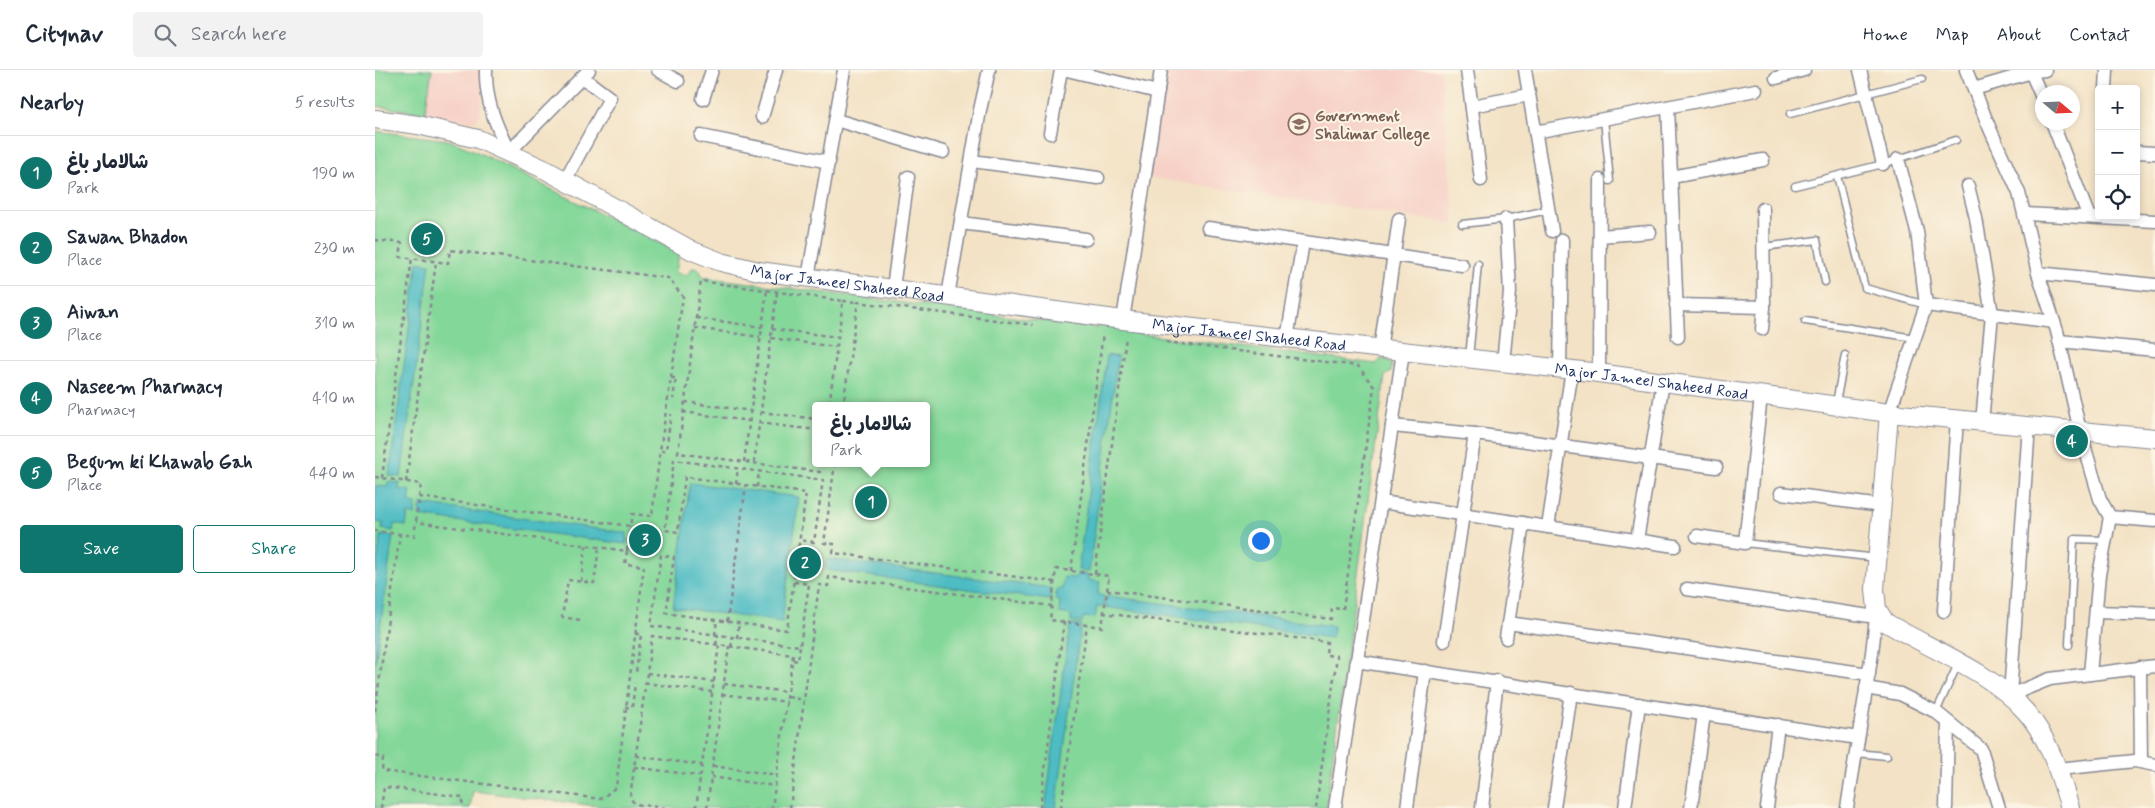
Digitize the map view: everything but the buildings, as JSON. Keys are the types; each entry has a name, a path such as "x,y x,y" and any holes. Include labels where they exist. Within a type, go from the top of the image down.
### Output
{"street":[{"path":"486,70 488,101 493,119 509,152 585,74 610,98 565,180"},
{"path":"658,70 677,81"},
{"path":"703,99 712,70"},
{"path":"762,117 776,70"},
{"path":"808,278 843,70"},
{"path":"948,296 989,70"},
{"path":"1050,133 1061,70"},
{"path":"1067,70 1158,92"},
{"path":"1122,331 1161,70"},
{"path":"1467,70 1481,180"},
{"path":"1525,70 1552,231"},
{"path":"1776,78 1804,70"},
{"path":"1860,70 1883,164"},
{"path":"1966,70 2019,193 2038,273 2059,341 2080,431 2100,499 2110,517 2105,540 2090,674"},
{"path":"1974,89 2031,72 2045,70"},
{"path":"2106,85 2107,70"},
{"path":"2031,72 2037,85"},
{"path":"1535,132 1756,90"},
{"path":"1472,106 1529,95"},
{"path":"1668,107 1678,337"},
{"name":"Major Jameel Shaheed Road","path":"375,119 440,129 478,139 565,180 693,251 721,262 759,271 948,296 1122,331 1287,339 1599,373 1889,413 2155,438"},
{"path":"836,120 943,152"},
{"path":"2054,130 2089,217"},
{"path":"701,136 829,162"},
{"path":"2140,152 2155,153"},
{"path":"1847,808 1869,674 1876,613 1875,589 1889,413 1926,304 1917,231 1898,159"},
{"path":"1671,177 1763,160"},
{"path":"972,161 1098,178"},
{"path":"893,288 908,177"},
{"path":"1599,373 1600,236 1605,181"},
{"path":"1968,186 1976,218 1992,314 1982,422"},
{"path":"1762,329 1764,307 1763,209"},
{"path":"2025,214 2155,221"},
{"path":"1380,350 1399,219"},
{"path":"1503,364 1510,292 1507,219"},
{"path":"961,223 1086,239"},
{"path":"1208,228 1462,266"},
{"path":"1600,236 1650,232"},
{"path":"1548,527 1560,446 1566,370 1562,240"},
{"path":"1287,339 1303,242"},
{"path":"2038,273 2155,285"},
{"path":"1926,304 2054,322"},
{"path":"1677,306 1764,307"},
{"path":"2059,341 2155,350"},
{"path":"1335,808 1355,661 1403,352"},
{"path":"1637,540 1663,382"},
{"path":"1697,536 1745,543 1761,396"},
{"path":"1944,611 1957,419"},
{"path":"1392,426 1475,434 1716,467"},
{"path":"2010,695 2029,426"},
{"path":"1444,641 1475,434"},
{"path":"1781,493 1882,506"},
{"path":"1381,502 1675,546"},
{"path":"2110,517 2155,521"},
{"path":"1506,638 1523,523"},
{"path":"1687,589 1876,613 1885,622 2010,695 2027,713 2045,741 2058,769 2067,807"},
{"path":"2096,612 2155,614"},
{"path":"1508,623 1869,674"},
{"path":"1355,661 1497,681 1858,738"},
{"path":"2010,695 2050,679 2155,666"},
{"path":"2140,668 2141,762"},
{"path":"1407,808 1425,671"},
{"path":"1482,808 1497,681"},
{"path":"1866,688 1900,694 1936,712 1981,749 1999,808"},
{"path":"1554,808 1571,693"},
{"path":"1625,808 1639,704"},
{"path":"1691,808 1704,714"},
{"path":"1946,808 1948,722"},
{"path":"1767,808 1778,725"},
{"path":"2058,769 2141,762 2155,765"}],"lane":[{"path":"1790,114 1922,79"},
{"path":"1604,119 1605,181"},
{"path":"1795,186 1883,164 1956,140"},
{"path":"1837,176 1865,288 1926,304"},
{"path":"1462,224 1507,219 1548,210"},
{"path":"1764,247 1817,240 1825,282"},
{"path":"1469,360 1478,264"},
{"path":"1805,321 1915,338"},
{"path":"1836,406 1845,355"},
{"path":"2069,645 2073,539 2105,540"},
{"path":"1745,543 1878,558"},
{"path":"1936,712 1958,663"},
{"path":"1856,752 1887,756"}],"path":[{"path":"375,240 401,243 400,257 436,262 448,263 450,250 668,278 683,297 651,516 632,514 630,526 625,564 644,566 616,787 601,799 382,771 383,758 375,756"},
{"path":"381,478 412,258"},
{"path":"406,482 436,262"},
{"path":"821,467 820,472 678,453 701,281 1034,325"},
{"path":"736,484 743,461 751,411 767,290"},
{"path":"757,487 755,463 759,423 777,292"},
{"path":"830,402 843,301"},
{"path":"844,402 858,302"},
{"path":"696,318 762,327"},
{"path":"695,328 761,337"},
{"path":"772,329 838,338"},
{"path":"1095,574 1122,331 1135,338"},
{"path":"1071,571 1103,334 1110,335"},
{"path":"771,338 837,347"},
{"path":"1107,590 1331,619 1332,608 1343,609 1374,387 1358,366 1164,342"},
{"path":"671,378 676,378 673,399"},
{"path":"685,402 751,411"},
{"path":"679,408 749,421"},
{"path":"761,412 812,419"},
{"path":"660,450 666,451 671,414"},
{"path":"759,423 812,430"},
{"path":"799,540 814,542 823,480 674,460 665,530 678,532 685,477 806,493 799,540 794,582 787,630 667,613 674,557 661,555 651,626 800,646"},
{"path":"834,467 824,543 834,544 833,553 1055,582"},
{"path":"375,478 421,484 414,536 375,531"},
{"path":"727,622 746,485"},
{"path":"419,497 630,526"},
{"path":"416,522 627,551"},
{"path":"375,711 400,534"},
{"path":"581,582 586,545"},
{"path":"581,620 562,617 568,580 594,583 599,547"},
{"path":"1057,569 1071,571 1109,576 1101,626 1050,620 1057,569"},
{"path":"790,808 819,585 828,586 829,577 1052,606"},
{"path":"793,660 798,661 809,584 794,582"},
{"path":"1103,613 1327,642 1326,655 1337,656 1316,808"},
{"path":"696,808 714,682 717,620"},
{"path":"1040,808 1065,622"},
{"path":"737,638 739,623"},
{"path":"1061,808 1087,625"},
{"path":"635,634 641,634 636,673"},
{"path":"665,808 635,804 630,798 652,636 793,655 772,808"},
{"path":"707,808 722,694 733,637"},
{"path":"647,673 714,682"},
{"path":"641,678 646,679"},
{"path":"645,683 712,692"},
{"path":"625,708 632,708 635,684"},
{"path":"724,684 788,692"},
{"path":"722,694 787,702"},
{"path":"787,697 804,700"},
{"path":"635,756 702,765"},
{"path":"713,766 777,775"},
{"path":"634,767 701,776"},
{"path":"711,777 775,786"},
{"path":"381,808 383,787 463,797 462,808"}],"shaded area":[{"path":"375,70 483,70 481,112 477,120 469,121 375,106"},
{"name":"Government Shalimar College","path":"1162,70 1441,70 1454,224 1145,177"}],"green space":[{"path":"375,70 432,70 425,113 375,106"},
{"path":"375,131 448,140 473,150 679,253 676,273 687,275 692,268 699,269 703,277 1098,328 1107,320 1125,323 1132,333 1376,364 1381,359 1388,360 1392,365 1391,372 1385,376 1326,808 614,808 473,791 470,808 375,808"}],"water":[{"path":"418,262 430,264 401,477 389,476"},
{"path":"1107,355 1118,357 1089,572 1078,570"},
{"path":"388,482 400,483 399,489 411,491 409,502 416,504 415,515 408,514 406,526 394,524 393,531 382,529 383,523 375,522 375,486 387,487"},
{"path":"690,483 799,497 782,622 673,607"},
{"path":"421,504 627,533 626,544 419,516"},
{"path":"381,535 393,536 375,664 375,579"},
{"path":"827,559 1051,588 1050,600 825,570"},
{"path":"1077,573 1088,575 1088,580 1100,582 1098,594 1104,596 1103,607 1097,606 1095,618 1083,617 1082,623 1071,621 1071,615 1059,613 1060,601 1055,600 1057,589 1062,589 1064,577 1076,578"},
{"path":"1107,596 1333,626 1332,638 1105,607"},
{"path":"1070,624 1081,625 1056,808 1045,808"}],"place":[{"name":"Government Shalimar College","path":"1299,124"},
{"name":"Begum ki Khawab Gah","path":"427,239"},
{"name":"Naseem Pharmacy","path":"2072,441"},
{"name":"شالامار باغ","path":"871,502"},
{"name":"Aiwan","path":"645,540"},
{"name":"Sawan Bhadon","path":"805,563"}]}
